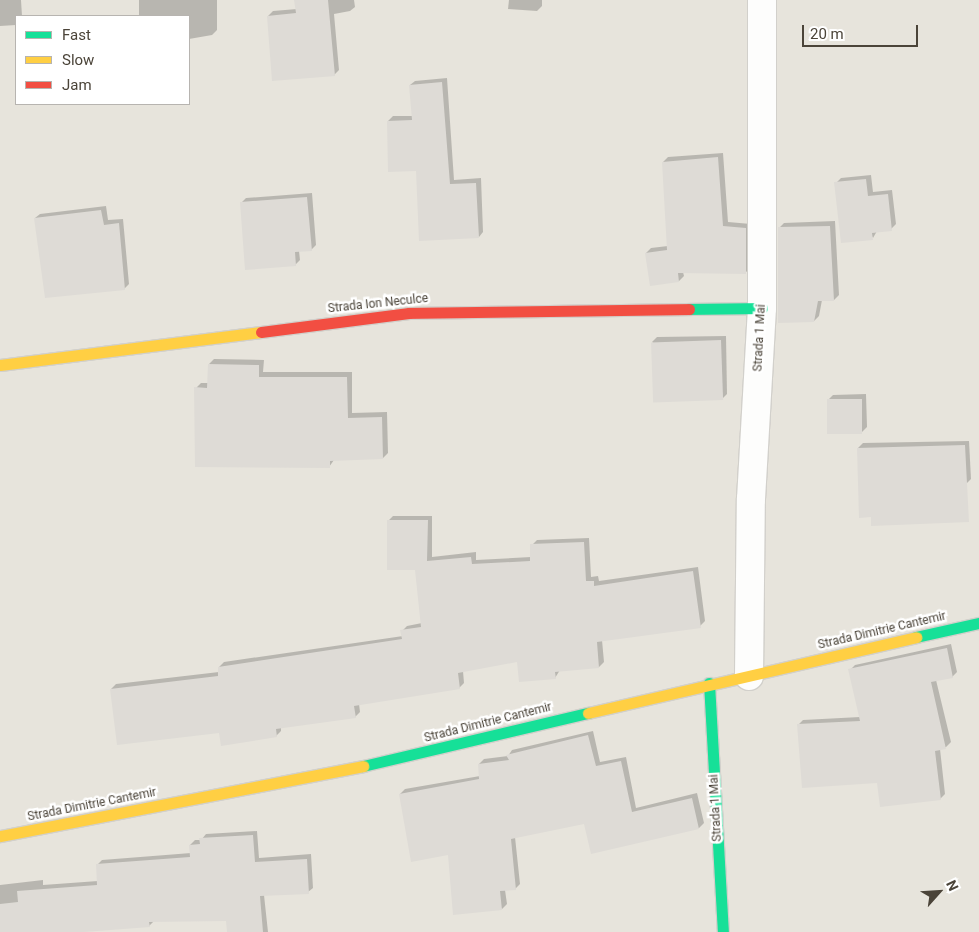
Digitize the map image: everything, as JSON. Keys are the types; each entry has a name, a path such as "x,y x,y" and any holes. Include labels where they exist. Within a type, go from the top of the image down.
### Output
{"street":[{"name":"Strada 1 Mai","path":"749,676 751,499 762,308 762,0"},
{"name":"Strada Ion Neculce","path":"0,365 409,313 762,308"},
{"name":"Strada Dimitrie Cantemir","path":"0,836 376,764 709,684 979,623"},
{"name":"Strada 1 Mai","path":"709,684 723,932"}],"shaded area":[{"path":"0,0 979,0 979,932 0,932"}],"building":[{"path":"294,0 328,0 335,76 272,81 267,16 296,13"},
{"path":"442,82 450,184 476,183 479,238 419,241 416,171 388,172 387,121 412,120 409,85"},
{"path":"718,157 723,226 746,228 746,274 678,273 679,282 650,286 645,253 667,250 662,162"},
{"path":"866,179 868,196 888,194 892,231 872,233 873,240 841,243 834,182"},
{"path":"307,197 312,251 295,252 296,266 245,270 240,202"},
{"path":"101,210 104,225 119,223 125,290 45,298 34,218"},
{"path":"830,226 834,301 818,301 814,322 778,323 778,227"},
{"path":"721,340 723,400 653,402 651,342"},
{"path":"208,364 259,365 259,377 347,377 348,418 382,417 383,459 330,461 330,468 195,467 194,387 207,388"},
{"path":"827,399 862,399 862,434 827,434"},
{"path":"965,445 969,522 871,526 871,517 859,518 857,448"},
{"path":"387,520 428,520 427,561 471,557 472,564 530,561 530,544 584,542 586,581 594,581 594,586 693,571 701,628 597,642 599,668 555,672 556,679 519,682 517,662 458,673 460,689 354,706 356,718 276,729 277,737 221,746 219,733 117,745 110,689 218,676 218,667 402,639 400,630 421,627 415,570 387,570"},
{"path":"947,648 953,678 931,682 946,749 935,751 941,800 880,807 877,783 802,788 797,724 860,721 848,669"},
{"path":"588,735 596,766 621,761 632,812 692,798 699,829 591,854 584,824 511,839 516,890 500,891 502,910 453,915 448,855 411,862 399,794 479,779 478,764 509,760 506,755"},
{"path":"253,835 255,862 307,859 309,894 260,896 263,932 227,932 226,921 149,922 150,927 84,932 0,932 0,904 18,902 17,891 97,885 96,864 190,857 189,845 200,844 199,838"}],"traffic: fast":[{"path":"689,309 762,308"},
{"path":"916,637 979,623"},
{"path":"709,683 723,932"},
{"path":"363,766 588,713"}],"traffic: slow":[{"path":"0,365 261,332"},
{"path":"588,713 916,637"},
{"path":"0,836 363,766"}],"traffic: jam":[{"path":"261,332 409,313 689,309"}]}
